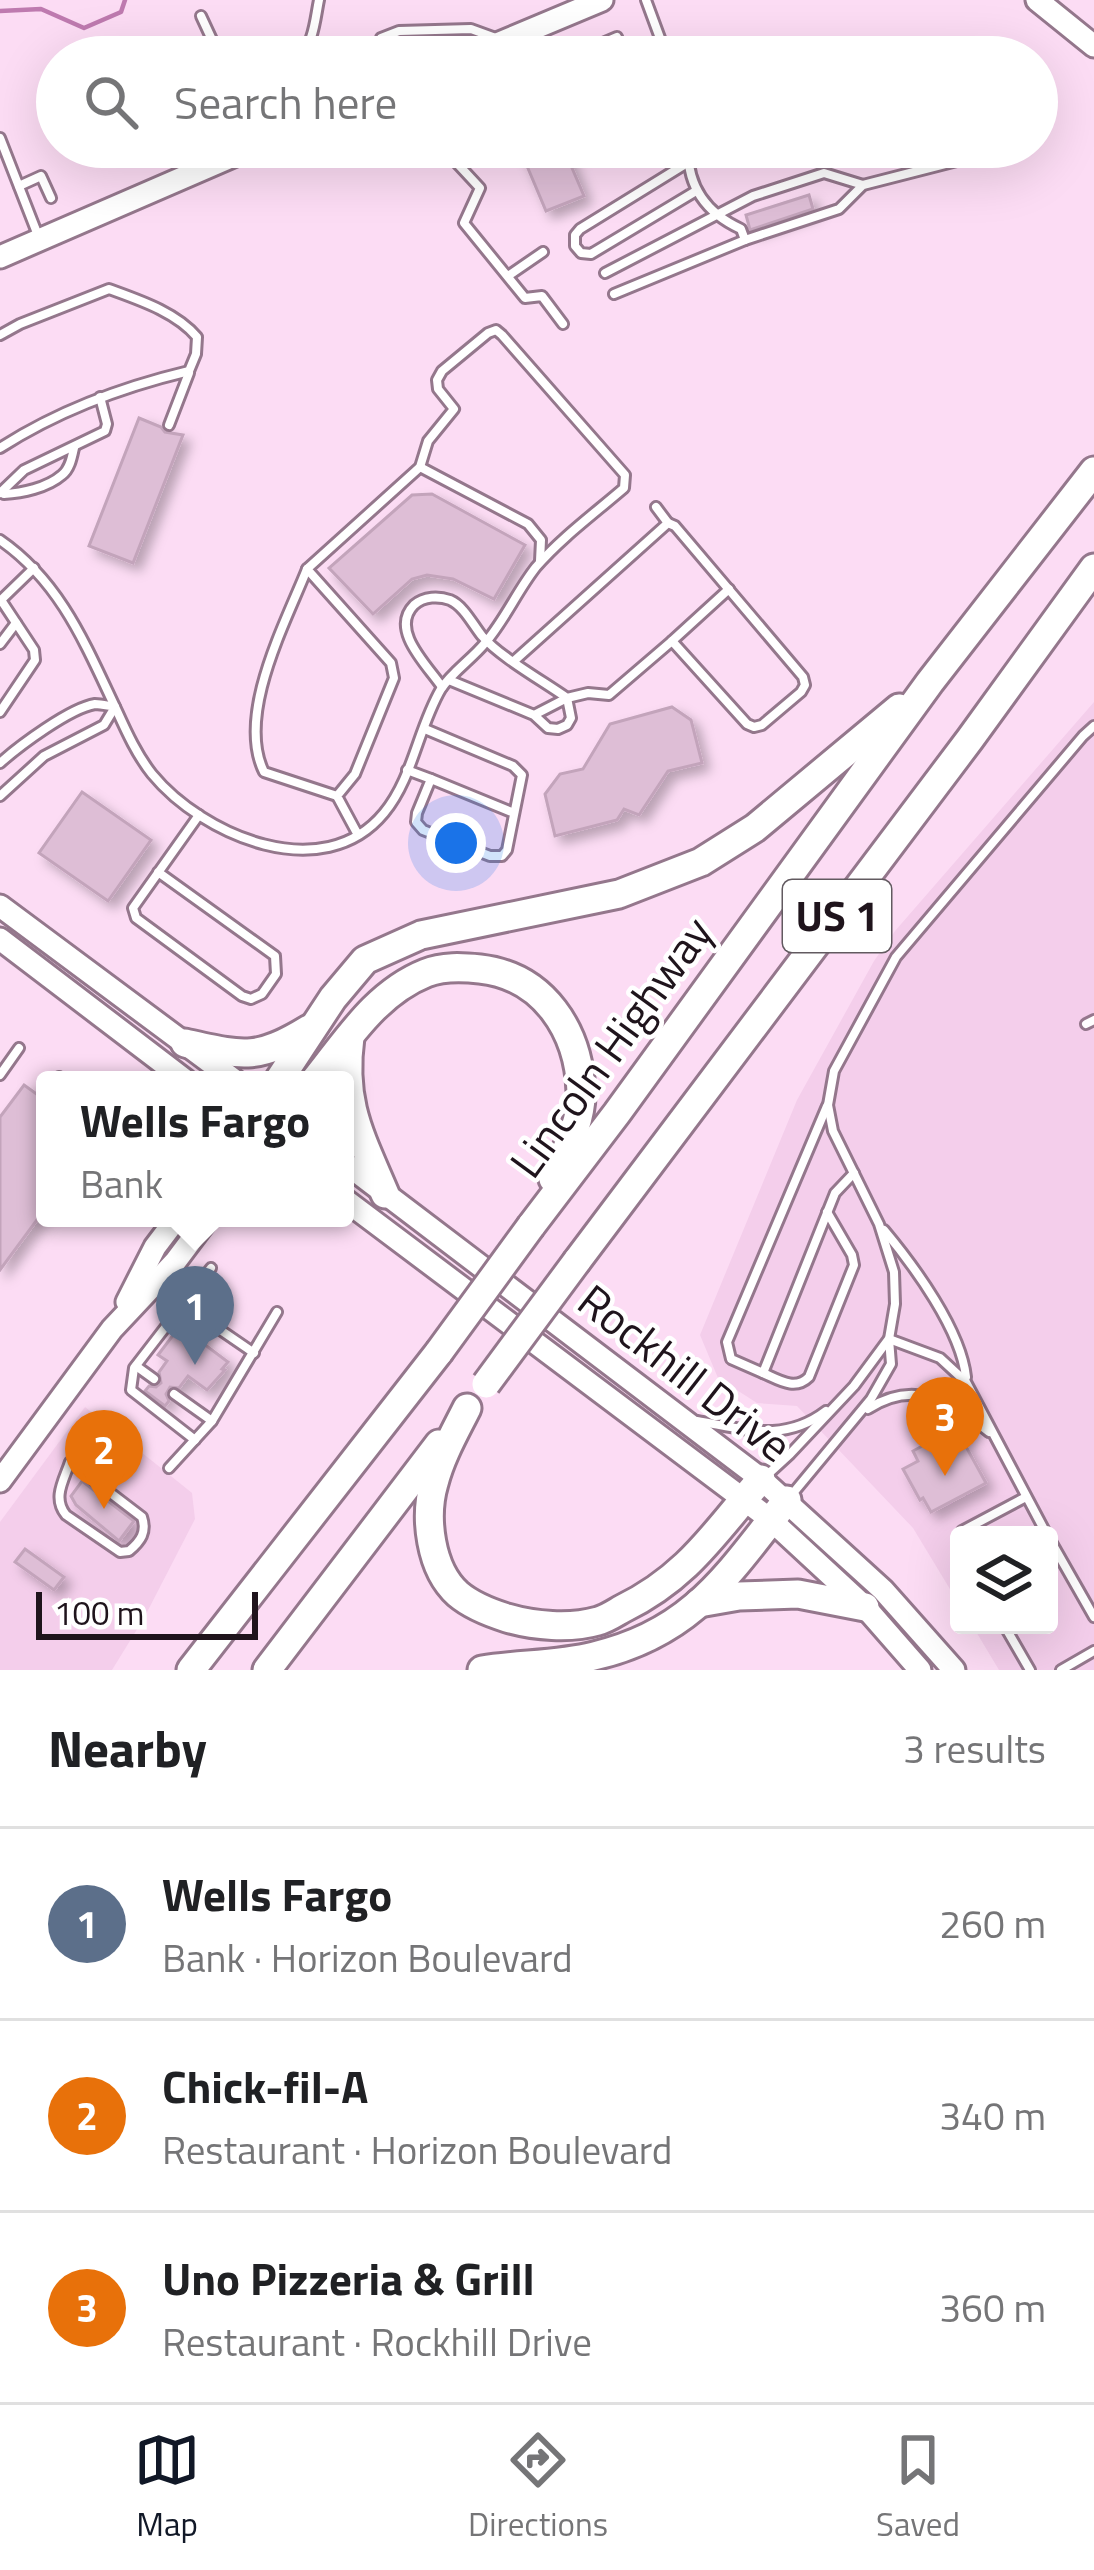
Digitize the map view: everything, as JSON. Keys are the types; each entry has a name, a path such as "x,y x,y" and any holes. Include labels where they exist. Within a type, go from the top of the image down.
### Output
{"highway":[{"name":"Lincoln Highway","path":"191,1670 439,1352 930,682 1094,471"},
{"name":"US 1","path":"267,1670 1094,568"},
{"path":"285,1071 345,981 365,960 421,935 620,894 701,862 770,816 930,682"},
{"path":"322,1071 375,1005 430,971 451,967 508,974 548,1002 572,1046 581,1096 571,1139 531,1226"},
{"path":"185,1043 254,1054 282,1045 313,1026"},
{"path":"346,1071 351,1036"},
{"path":"354,1116 385,1194"},
{"path":"467,1408 432,1488 430,1531 440,1572 458,1594 491,1613 525,1623 598,1621 653,1594 706,1547 752,1490"},
{"path":"482,1670 590,1658 632,1646 679,1622 733,1570 779,1510"},
{"path":"699,1603 797,1594 865,1607"}],"main road":[{"path":"1037,0 1094,46"},
{"path":"531,36 596,1"},
{"path":"0,257 205,168"},
{"path":"0,906 222,1071"},
{"path":"0,939 172,1071"},
{"name":"Rockhill Drive","path":"354,1170 682,1418 752,1490"},
{"name":"Rockhill Drive","path":"354,1206 752,1490 883,1590 954,1670"},
{"path":"112,1329 170,1227"},
{"path":"0,1481 112,1329 201,1227"},
{"name":"Rockhill Drive","path":"779,1510 920,1670"}],"lane":[{"path":"311,36 319,0"},
{"path":"646,0 659,36"},
{"path":"201,16 210,36"},
{"path":"386,36 400,31 471,29 484,36"},
{"path":"0,138 40,239"},
{"path":"461,168 480,188 464,223 525,298 542,296 563,325"},
{"path":"678,168 580,229 575,246 591,254 696,191"},
{"path":"690,168 696,191 716,218 741,229 745,240"},
{"path":"605,272 753,196 824,173 863,184 927,168"},
{"path":"19,185 41,176 52,198"},
{"path":"614,294 745,240 839,209 863,184"},
{"path":"508,276 544,252"},
{"path":"0,335 109,289 148,303 197,337 196,354 169,424"},
{"path":"0,540 34,568 70,615 132,743 153,775 199,815 242,836 288,849 322,849 358,836 381,816 399,789 446,684 487,642 540,562 624,488 625,475 502,334 488,333 442,371 438,389 454,409 428,441 420,467 307,569 261,682 255,746 264,772 337,796 358,836"},
{"path":"0,448 28,429 100,397 189,371"},
{"path":"1,494 24,470 105,431 100,397"},
{"path":"1,494 23,493 62,475 74,447"},
{"path":"420,467 528,524 541,540 540,562"},
{"path":"656,507 803,677 805,685 754,728 672,641"},
{"path":"514,661 668,523"},
{"path":"0,712 35,660 34,650 0,600 34,568"},
{"path":"307,569 391,663 394,678 355,774 337,796"},
{"path":"534,715 567,698 609,695 729,589"},
{"path":"434,597 449,600 487,642 514,661 567,698 571,718 567,725 548,728 534,715 446,684 408,639 407,615 414,605 434,597"},
{"path":"0,644 16,623"},
{"path":"0,764 61,720 95,704 115,707"},
{"path":"0,796 44,756 104,725 115,707"},
{"path":"827,1212 854,1265 809,1377 794,1385 730,1359 727,1342 828,1105 834,1071 896,957 1094,726"},
{"path":"425,729 514,766 522,775 502,856 490,856 423,830 416,822 417,813 431,779"},
{"path":"407,770 514,813"},
{"path":"158,872 275,956 276,974 262,994 251,999 242,996 136,918 133,908 158,872 199,815"},
{"path":"0,1075 19,1048"},
{"path":"779,1510 856,1417 890,1364 895,1272 879,1224 833,1131 828,1105"},
{"path":"763,1373 835,1193 854,1173"},
{"path":"879,1224 919,1273 962,1354 966,1382 1042,1526"},
{"path":"195,1440 131,1390 136,1366 211,1268"},
{"path":"184,1305 254,1353"},
{"path":"169,1468 212,1421 277,1312"},
{"path":"889,1339 940,1358 966,1382"},
{"path":"752,1490 854,1386 889,1339"},
{"path":"136,1366 154,1379"},
{"path":"682,1418 752,1431 791,1429 821,1415 854,1386"},
{"path":"174,1394 212,1421"},
{"path":"856,1417 889,1398 923,1396 967,1414 994,1436"},
{"path":"70,1462 142,1516 144,1534 129,1551 120,1552 59,1507 57,1499 70,1462"},
{"path":"971,1526 1026,1497"},
{"path":"1058,1554 1094,1617"},
{"path":"1009,1634 1030,1670"},
{"path":"1061,1670 1094,1651"}],"shaded area":[{"path":"1094,702 1094,1670 999,1670 977,1634 1058,1634 1058,1526 950,1526 950,1589 913,1528 797,1406 757,1403 718,1378 700,1335 797,1100 895,931"},
{"path":"85,1407 192,1493 195,1519 112,1670 0,1670 0,1522"}],"building":[{"path":"528,168 572,168 584,196 546,211"},
{"path":"809,195 813,209 750,230 746,215"},
{"path":"139,418 165,432 183,435 133,563 89,546"},
{"path":"432,494 525,545 494,599 453,579 427,575 412,579 373,614 329,568 412,495"},
{"path":"672,707 691,720 702,763 668,771 639,815 624,809 617,820 555,836 545,794 560,774 583,769 610,724"},
{"path":"82,792 151,840 108,901 39,853"},
{"path":"24,1085 36,1094 36,1221 0,1270 0,1117"},
{"path":"180,1326 228,1362 207,1390 188,1376 179,1388 170,1387 165,1406 145,1391 161,1383 159,1372 167,1361 158,1355"},
{"path":"935,1439 941,1450 964,1443 986,1483 931,1512 903,1469 918,1461 913,1451"},
{"path":"82,1481 134,1521 119,1541 76,1505 71,1496"},
{"path":"25,1549 64,1577 54,1590 15,1562"}],"waterway":[{"path":"0,11 41,9 84,28 121,12 125,0"}],"place":[{"name":"Wells Fargo","path":"195,1365"},
{"name":"Uno Pizzeria & Grill","path":"945,1476"},
{"name":"Chick-fil-A","path":"104,1509"}]}
